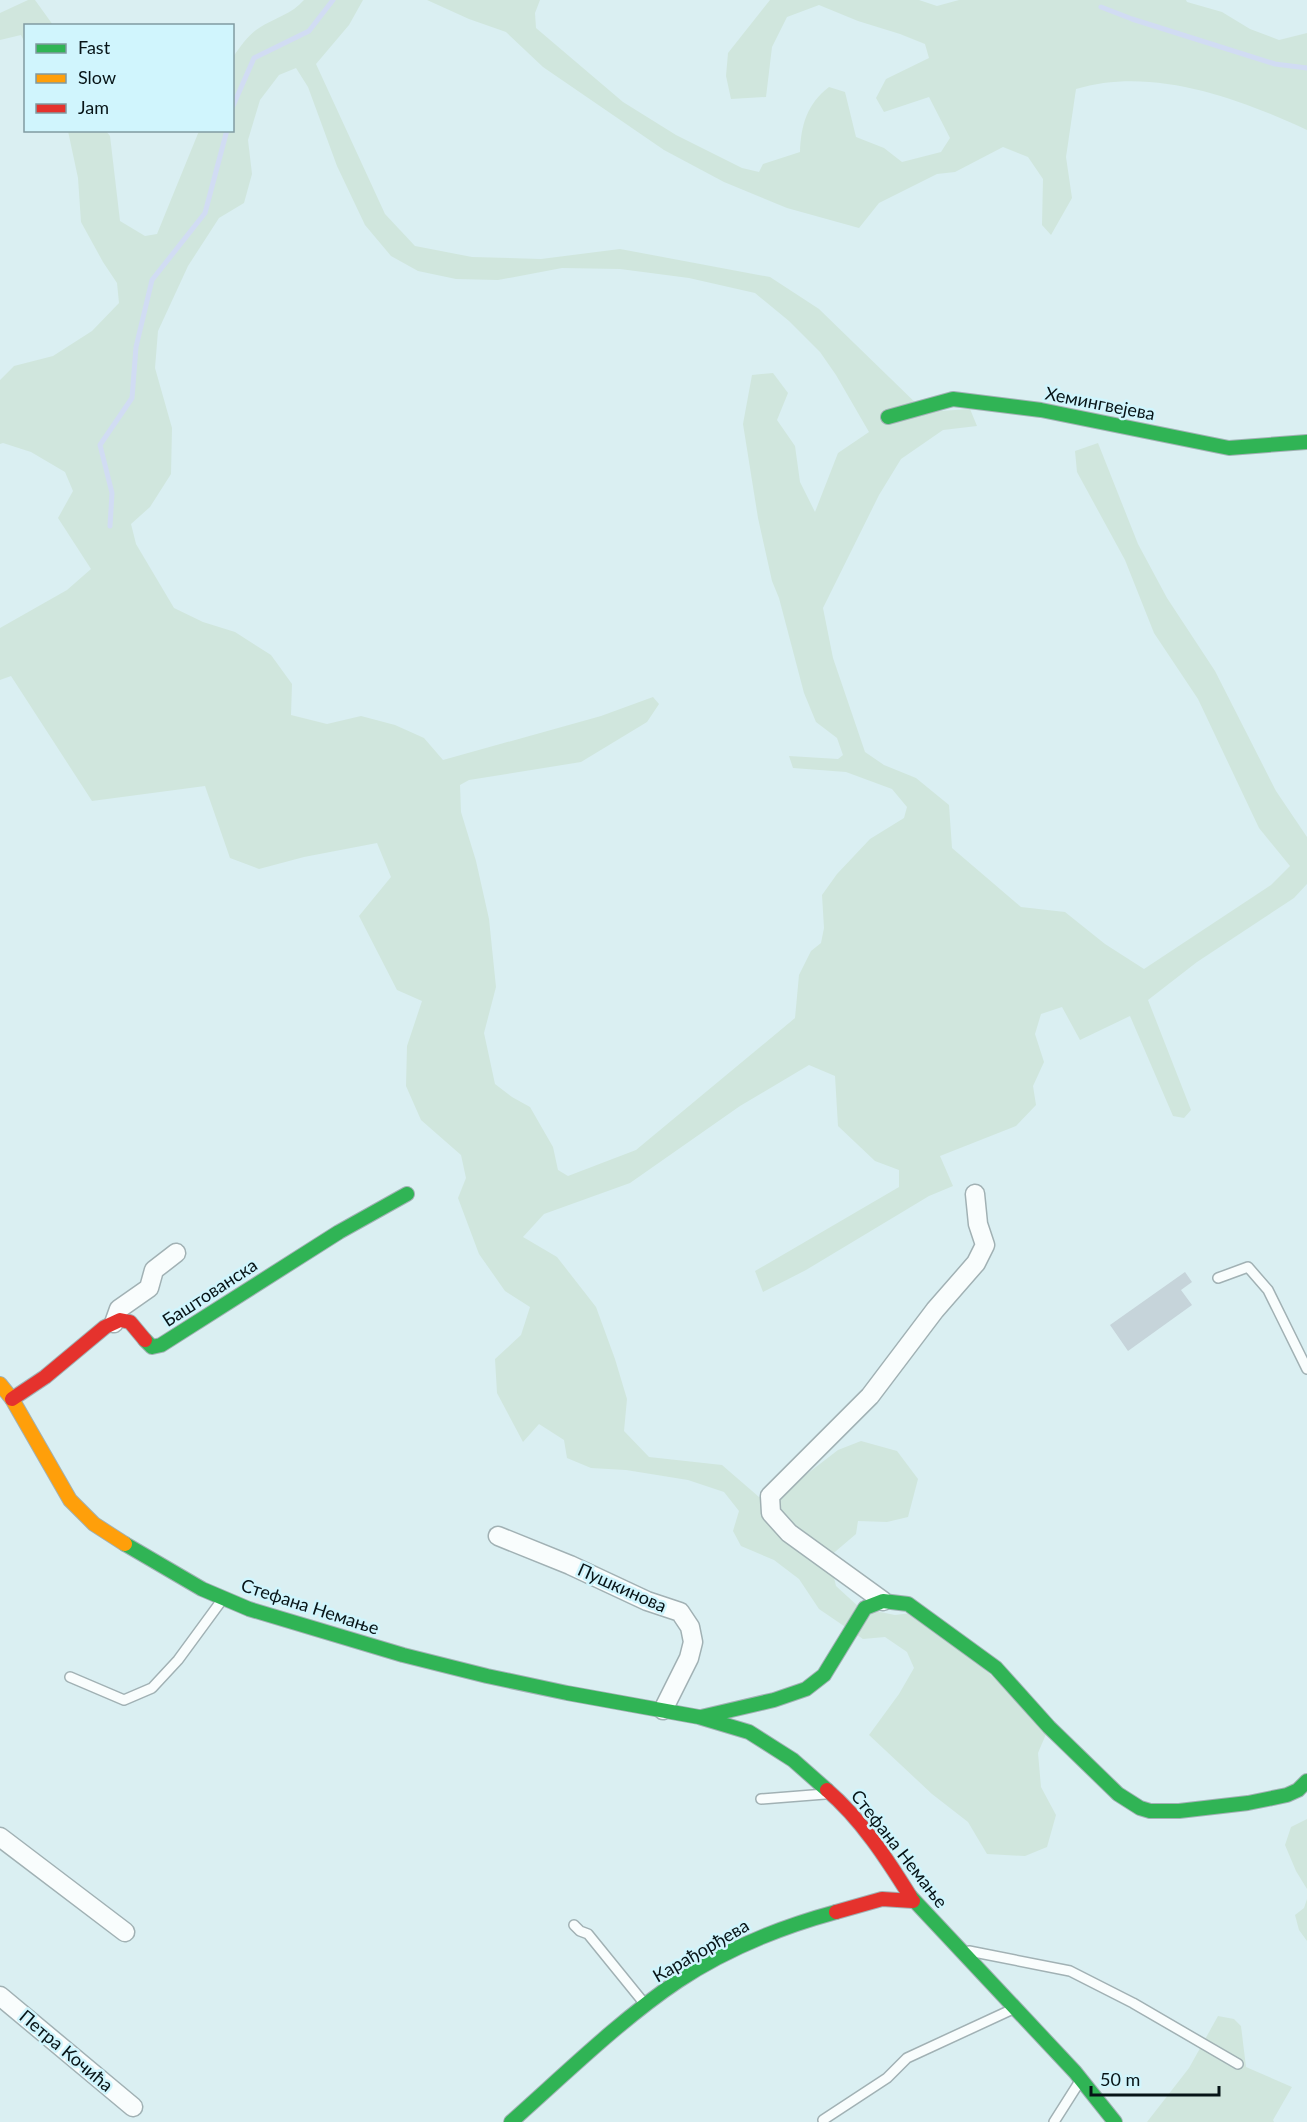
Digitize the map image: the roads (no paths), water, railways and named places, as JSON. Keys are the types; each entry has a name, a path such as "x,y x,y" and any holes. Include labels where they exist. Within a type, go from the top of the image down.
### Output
{"street":[{"name":"Хемингвејева","path":"888,417 953,399 1041,410 1229,448 1307,442"},
{"name":"Баштованска","path":"114,1323 120,1320 130,1322 152,1347 161,1345 339,1232 406,1194"},
{"path":"975,1194 978,1224 985,1245 976,1263 934,1310 870,1396 770,1496 771,1513 789,1533 883,1601 908,1604 996,1668 1049,1727 1114,1791 1142,1809 1152,1812 1175,1811 1276,1799 1298,1791 1307,1781"},
{"path":"12,1399 45,1377 105,1327 114,1323 119,1309 149,1287 154,1270 176,1253"},
{"name":"Стефана Немање","path":"0,1384 12,1399 70,1500 94,1524 202,1589 249,1609 414,1658 567,1693 699,1717 749,1732 794,1760 833,1793 869,1836 913,1901 1081,2079 1115,2122"},
{"name":"Пушкинова","path":"498,1536 570,1564 647,1600 680,1612 690,1627 693,1642 689,1658 663,1710"},
{"name":"Стефана Немање","path":"699,1717 774,1700 806,1689 824,1675 865,1608 883,1601"},
{"path":"0,1837 125,1932"},
{"name":"Карађорђева","path":"511,2122 645,2005 679,1980 757,1938 810,1919 882,1899 913,1901"},
{"name":"Петра Кочића","path":"0,1996 133,2107"}],"lane":[{"path":"1218,1278 1248,1267 1268,1290 1307,1369"},
{"path":"70,1677 124,1700 152,1688 178,1660 224,1598"},
{"path":"761,1799 833,1793"},
{"path":"574,1925 580,1931 588,1934 645,2005"},
{"path":"960,1950 1070,1971 1133,2003 1238,2064"},
{"path":"823,2120 887,2078 907,2058 1015,2008"},
{"path":"1054,2122 1081,2079"}],"waterway":[{"path":"234,103 254,58 309,31 333,0"},
{"path":"1101,7 1275,64 1307,68"},
{"path":"110,526 112,493 100,445 132,398 136,347 152,280 205,213 226,132"}]}
